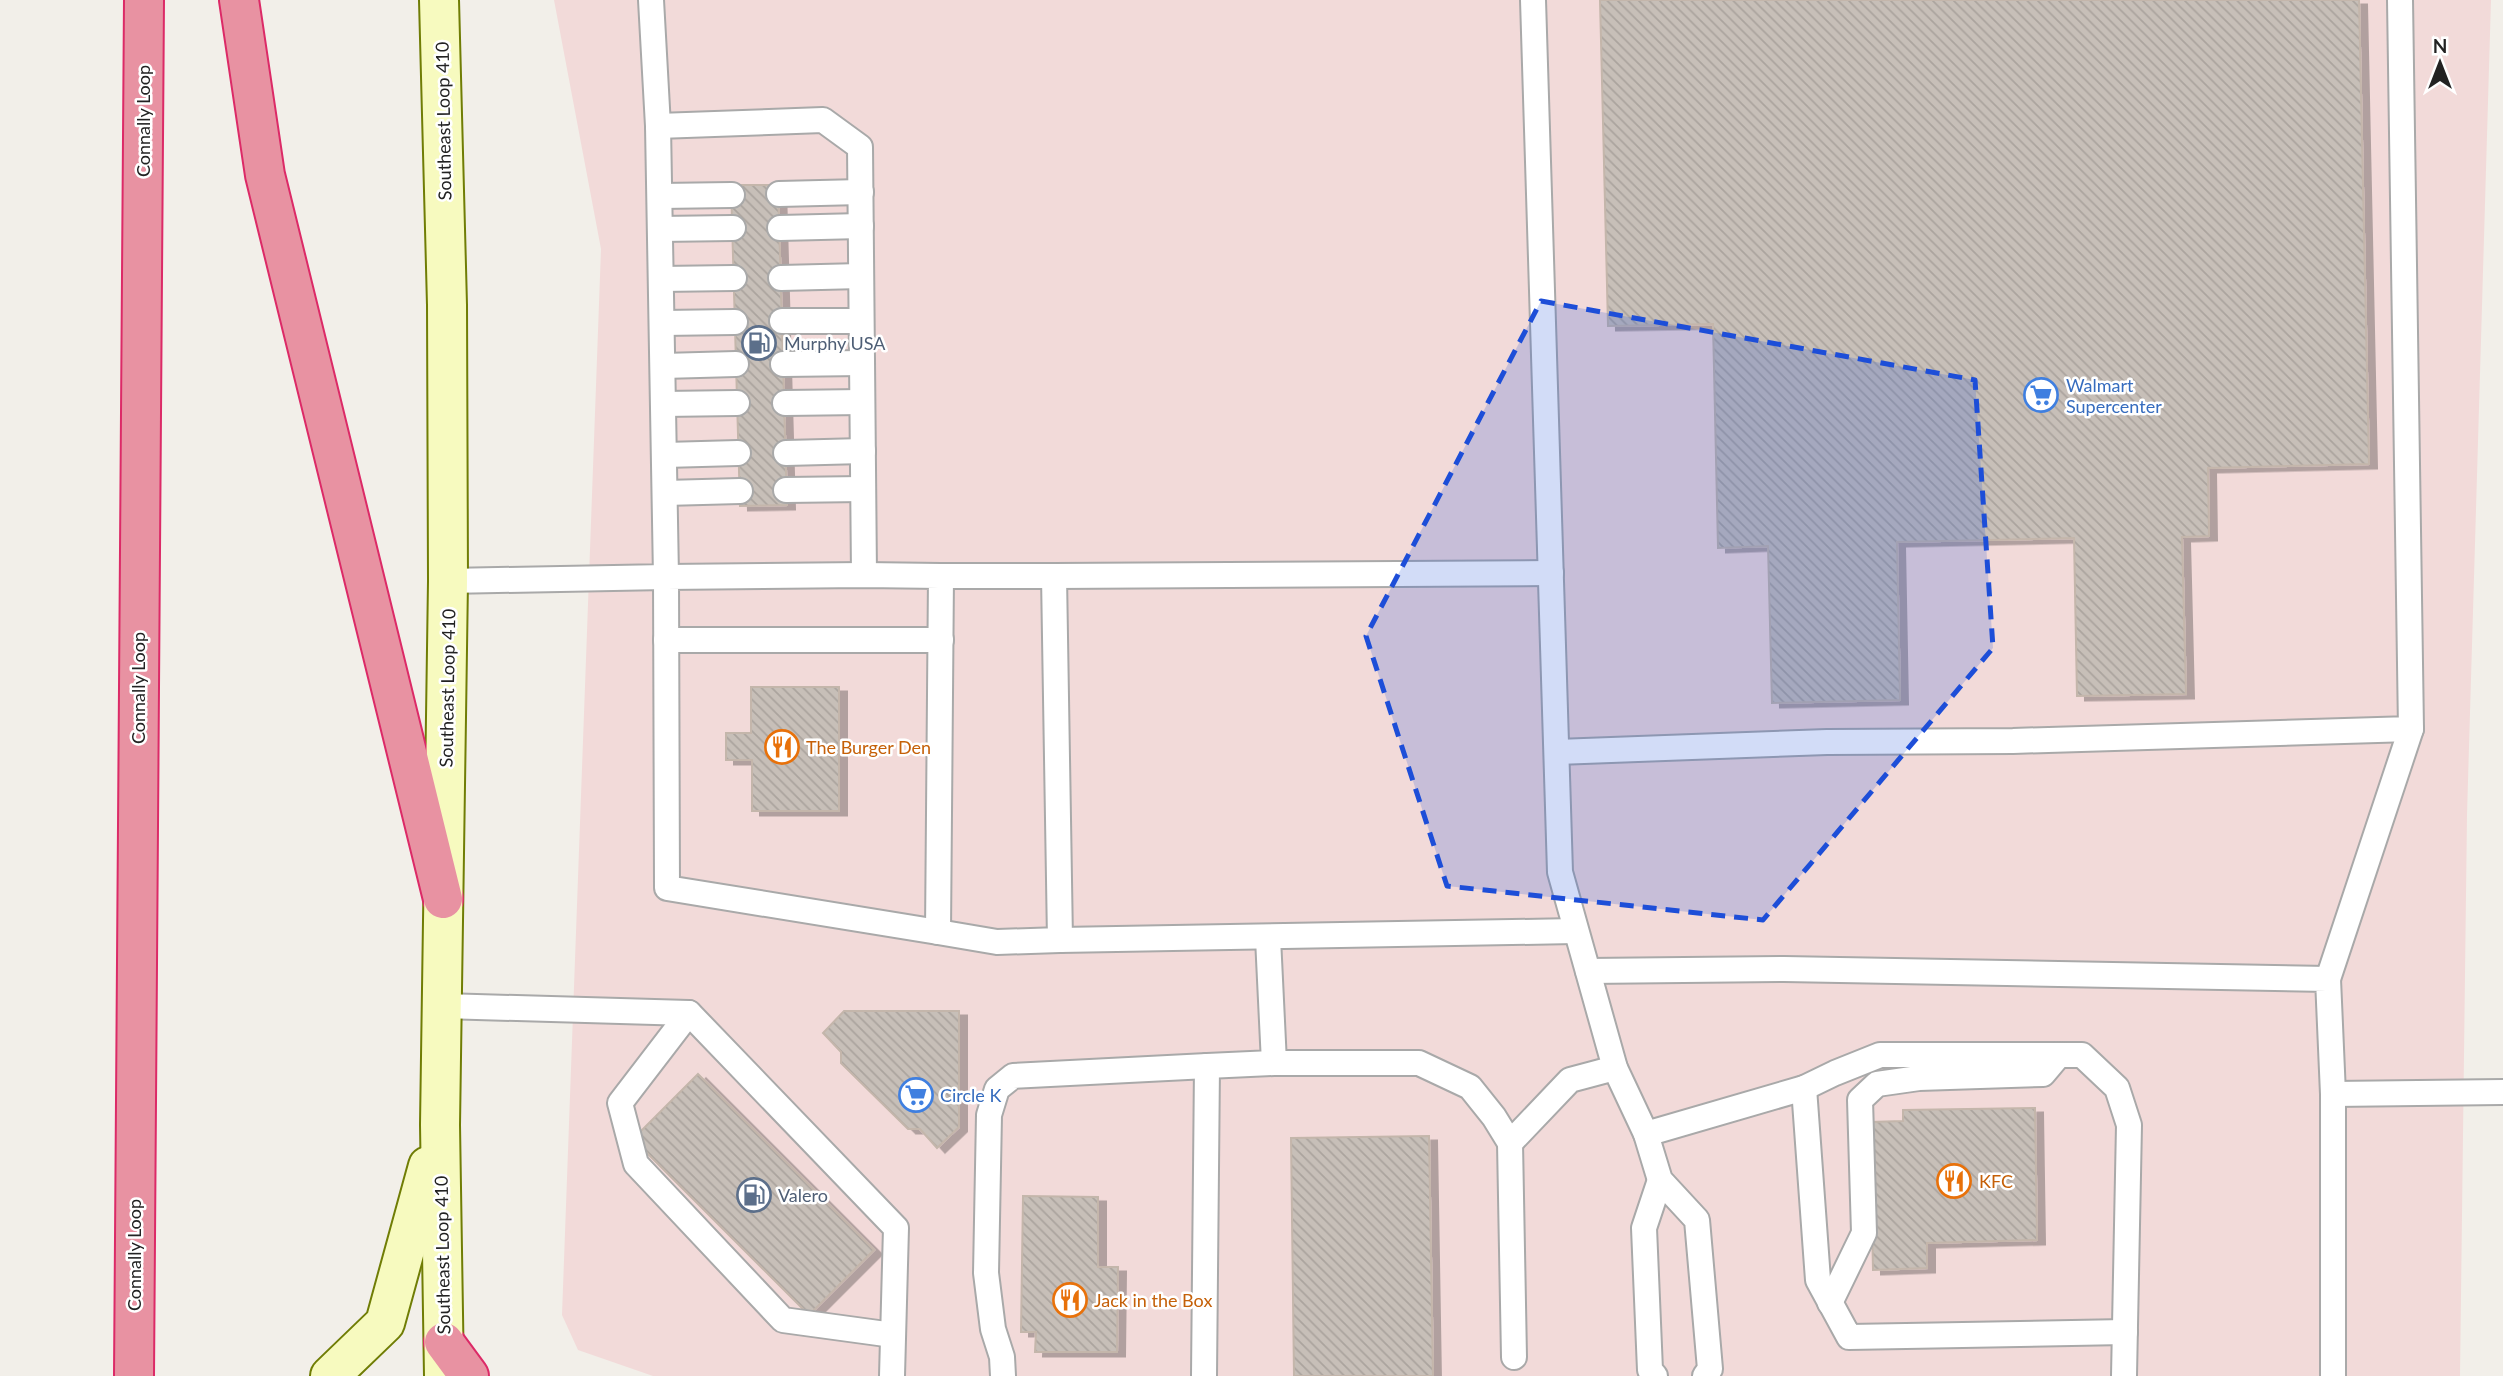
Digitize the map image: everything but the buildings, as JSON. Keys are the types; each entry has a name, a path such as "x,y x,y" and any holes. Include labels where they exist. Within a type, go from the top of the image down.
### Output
{"highway":[{"name":"Connally Loop","path":"134,1376 144,0"},
{"path":"239,0 265,174 443,899"},
{"path":"444,1359 469,1376"}],"main road":[{"name":"Southeast Loop 410","path":"439,0 447,291 448,581 440,1125 444,1359"},
{"path":"330,1376 385,1323 440,1125"}],"lane":[{"path":"651,0 658,126 665,455 667,888 997,942 1576,931"},
{"path":"1533,0 1560,872 1615,1068 1646,1134 1660,1180 1697,1220 1710,1369 1705,1376"},
{"path":"2333,1376 2333,1094 2328,979 2411,729 2400,0"},
{"path":"658,126 823,120 860,147 864,575"},
{"path":"779,194 861,192"},
{"path":"660,196 732,194"},
{"path":"779,228 861,226"},
{"path":"660,229 733,228"},
{"path":"781,278 861,276"},
{"path":"661,279 734,278"},
{"path":"782,321 861,321"},
{"path":"662,323 735,322"},
{"path":"783,364 862,363"},
{"path":"663,366 736,364"},
{"path":"785,403 862,402"},
{"path":"663,404 737,403"},
{"path":"786,453 863,451"},
{"path":"665,455 738,453"},
{"path":"786,490 863,489"},
{"path":"665,493 740,491"},
{"path":"448,581 864,575 1551,573"},
{"path":"938,932 941,576"},
{"path":"1054,576 1060,940"},
{"path":"666,640 941,640"},
{"path":"1557,752 1827,742 2013,741 2411,729"},
{"path":"1268,938 1274,1063"},
{"path":"1588,971 1784,969 2328,979"},
{"path":"443,1006 689,1013 896,1228 892,1376"},
{"path":"689,1013 620,1103 636,1164 783,1320 893,1335"},
{"path":"1646,1134 1804,1088 1880,1055 2082,1055 2117,1088 2129,1125 2124,1376"},
{"path":"1830,1303 1864,1233 1860,1100 1877,1084 1919,1078 2043,1074 2059,1055"},
{"path":"1003,1376 1002,1357 993,1329 986,1273 989,1115 997,1089 1013,1076 1274,1063 1419,1063 1471,1087 1510,1143 1514,1357"},
{"path":"1204,1376 1207,1066"},
{"path":"1510,1143 1570,1080 1615,1068"},
{"path":"1804,1088 1818,1280 1849,1337 2125,1332"},
{"path":"2333,1094 2503,1092"},
{"path":"1655,1376 1650,1370 1644,1228 1660,1180"}],"highlighted area":[{"path":"1541,301 1975,380 1993,648 1763,920 1447,886 1366,636"}],"shaded area":[{"path":"554,0 2491,0 2467,815 2460,1376 653,1376 578,1350 562,1315 601,249"}],"place":[{"name":"Murphy USA","path":"759,343"},
{"name":"Walmart Supercenter","path":"2041,395"},
{"name":"The Burger Den","path":"782,747"},
{"name":"Circle K","path":"916,1095"},
{"name":"KFC","path":"1954,1181"},
{"name":"Valero","path":"754,1195"},
{"name":"Jack in the Box","path":"1070,1300"}]}
